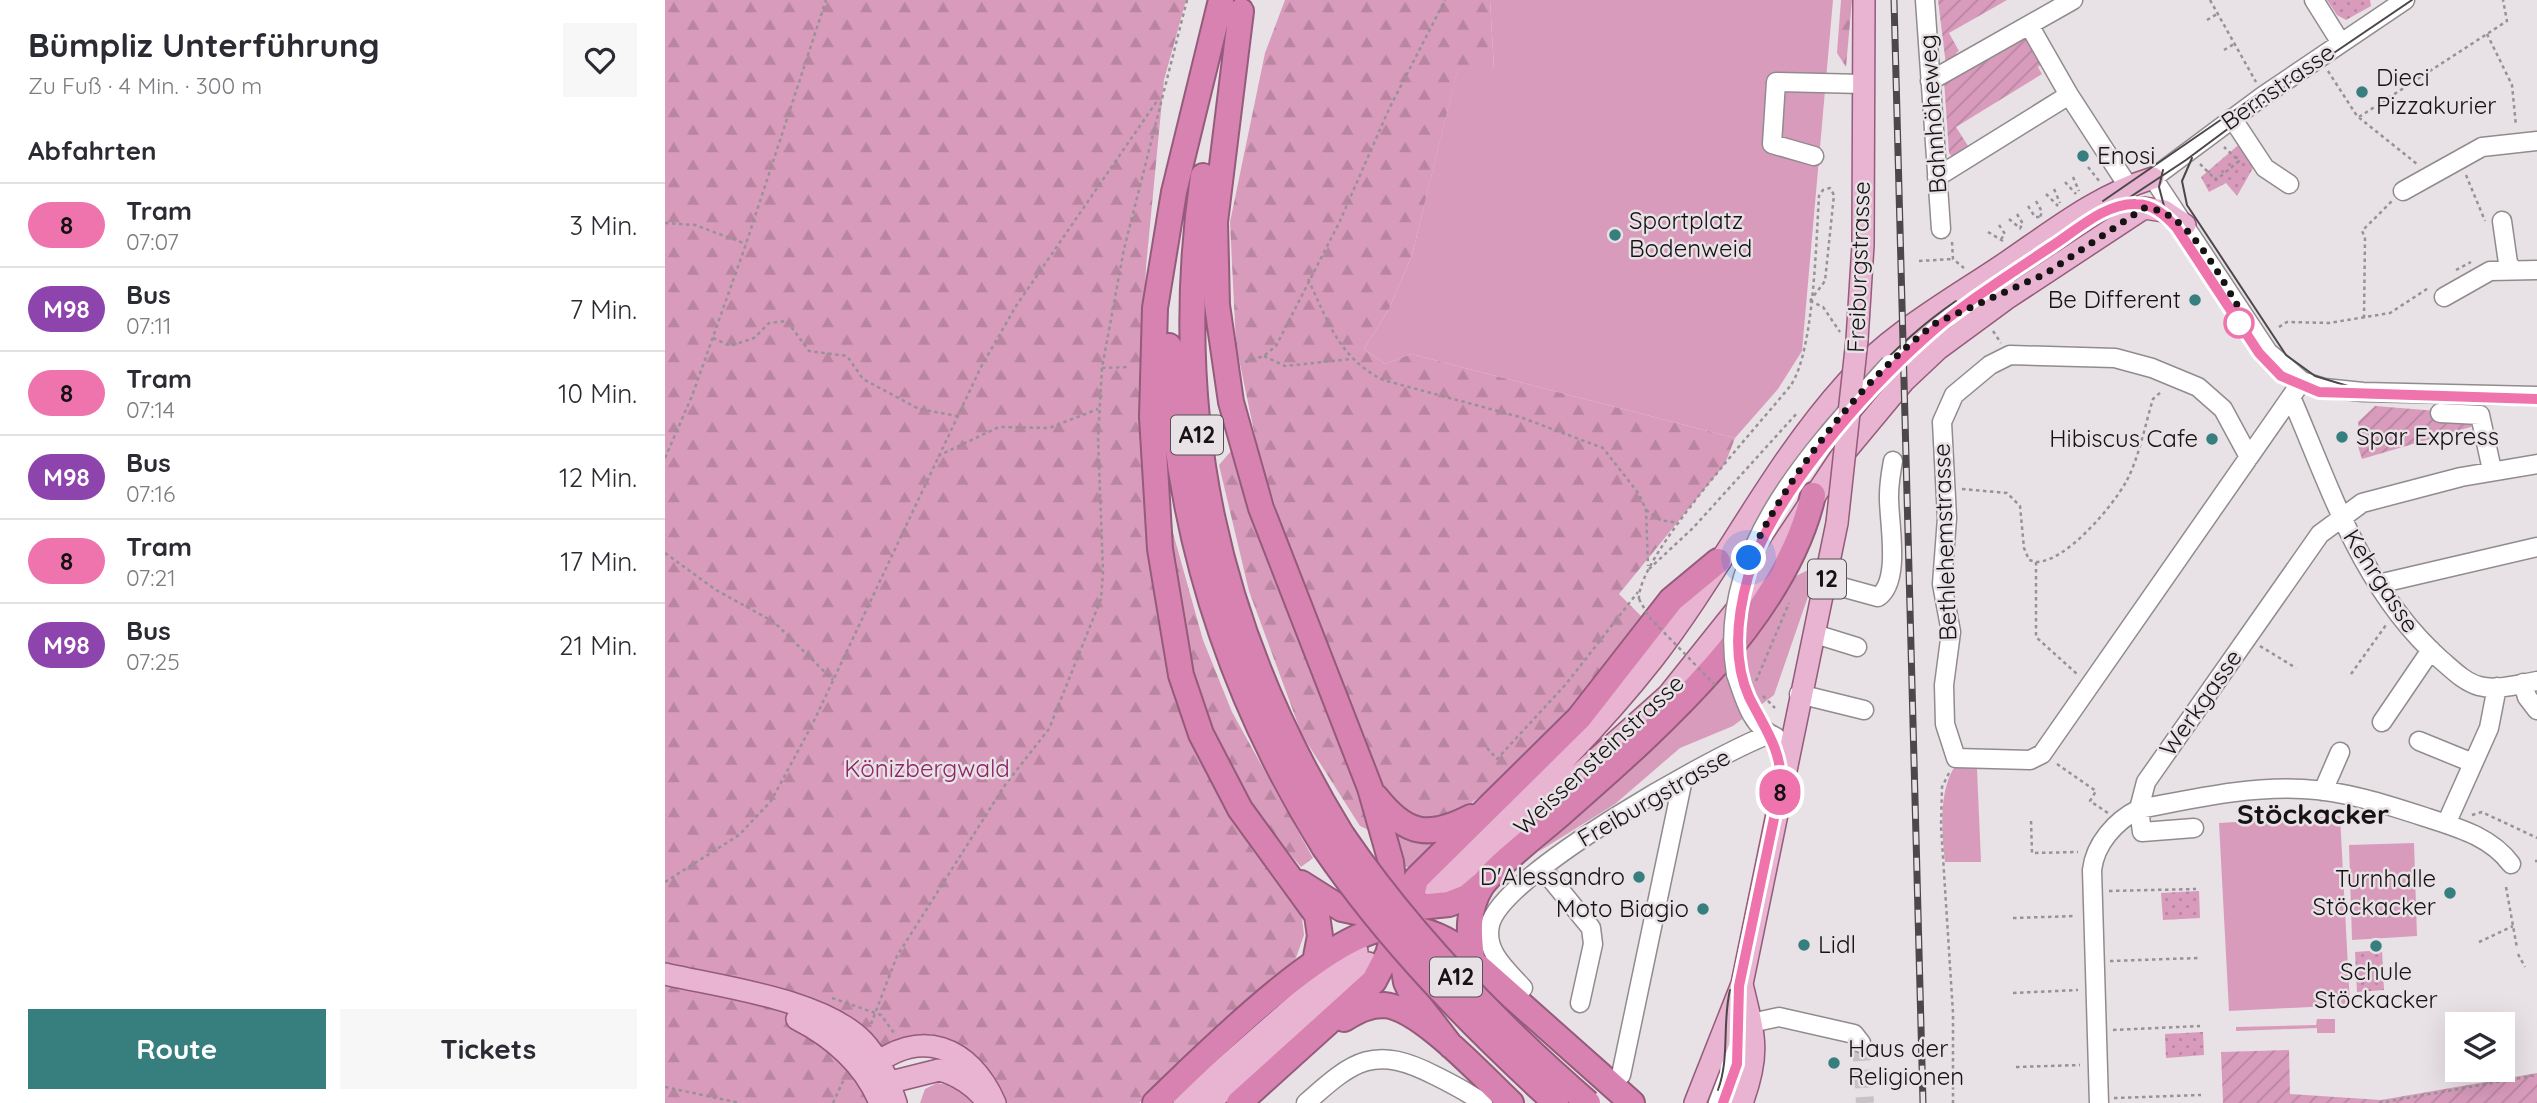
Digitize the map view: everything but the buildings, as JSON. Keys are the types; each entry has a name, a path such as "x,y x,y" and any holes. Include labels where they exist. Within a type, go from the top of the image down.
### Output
{"highway":[{"name":"A12","path":"1235,4 1189,130 1174,218 1169,298 1170,383 1181,480 1201,573 1227,654 1280,772 1333,841 1380,888 1434,953 1507,1029 1588,1103"},
{"name":"A12","path":"1235,4 1197,217 1191,313 1196,430 1212,523 1247,645 1333,841 1364,902 1419,968 1556,1103"},
{"path":"1235,4 1216,198 1215,267 1220,341 1244,457 1261,508 1370,788 1391,862 1406,982 1413,997 1451,1046"},
{"path":"1189,130 1174,192 1155,308 1153,456 1165,590 1181,675 1201,734 1240,809 1291,877 1319,922 1320,936 1315,962"},
{"path":"1155,1103 1315,962 1352,939 1399,919 1467,897 1639,745 1714,666 1773,588 1807,519 1813,495"},
{"path":"1239,1103 1379,974 1399,919 1416,879 1424,868 1579,718 1671,600 1718,561"},
{"path":"1370,788 1394,818 1418,831 1446,828 1490,807"},
{"path":"1291,877 1342,909 1399,919 1445,939 1472,959 1632,1103"},
{"path":"1472,959 1470,918 1482,884"},
{"path":"1313,1037 1365,1008 1387,1005 1409,1013 1451,1046 1511,1103"}],"main road":[{"name":"Freiburgstrasse","path":"1695,1103 1724,1042 1742,984 1780,738 1799,694 1815,634 1837,523 1849,337 1863,245 1864,0"},
{"name":"Bernstrasse","path":"1718,561 1790,454 1848,382 1899,332 2105,195 2153,178"},
{"name":"Bernstrasse","path":"1813,495 1836,452 1901,375 1935,342 2153,178"},
{"path":"1813,495 1868,420 1938,349 2144,208 2164,211 2185,225"},
{"name":"Weissensteinstrasse","path":"1718,561 1654,657 1600,723 1436,891 1668,695 1752,590 1813,495"},
{"path":"1184,1103 1362,957 1209,1103"},
{"path":"665,974 764,994 801,1006 849,1030 862,1041 872,1079 896,1103"},
{"name":"Freiburgstrasse","path":"1742,984 1753,1032 1755,1063 1742,1103"},
{"path":"1724,1042 1753,1032"},
{"path":"872,1079 902,1048 944,1048 968,1061 995,1103"},
{"path":"872,1079 949,1072 970,1085 988,1103"},
{"path":"909,1103 911,1092 922,1073"}],"street":[{"name":"Bahnhöheweg","path":"1925,0 1941,229"},
{"path":"1930,81 2073,0"},
{"path":"2314,0 2341,43"},
{"name":"Bernstrasse","path":"2153,178 2232,118 2405,0"},
{"path":"2029,25 2069,95 2128,186"},
{"path":"1814,156 1772,144 1776,82 1863,84"},
{"path":"1937,177 2069,95"},
{"path":"2232,118 2265,168 2289,184"},
{"path":"2403,191 2482,147 2537,141"},
{"path":"2153,178 2268,352 2302,381 2324,388 2363,392 2537,396"},
{"path":"2494,222 2508,263 2505,270"},
{"path":"2439,291 2481,274 2505,270 2537,270"},
{"path":"1936,323 2045,274"},
{"path":"1780,738 1752,714 1737,674 1733,632 1735,606 1749,558 1758,538 1821,444 1890,364 1988,275"},
{"name":"Bethlehemstrasse","path":"1957,758 1945,724 1944,685 1951,632 1942,584 1947,518 1942,422 1954,395 1990,365 2010,355 2115,358 2198,387 2223,409 2249,457"},
{"path":"1957,758 2030,760 2042,754 2302,381"},
{"name":"Kehrgasse","path":"2291,397 2341,519 2397,614 2431,650 2469,682 2497,687 2530,682"},
{"path":"2440,413 2480,415 2492,470"},
{"path":"1826,583 1878,597 1883,593 1892,568 1889,496 1893,461"},
{"name":"Werkgasse","path":"2139,809 2143,789 2153,772 2320,534 2362,503 2492,470 2537,464"},
{"path":"2378,584 2537,547"},
{"path":"1815,634 1857,647"},
{"path":"2382,722 2431,650"},
{"path":"2530,682 2526,697 2537,710"},
{"path":"2446,824 2489,728 2497,687"},
{"path":"1799,694 1864,710"},
{"name":"Freiburgstrasse","path":"1523,988 1493,953 1489,926 1501,905 1562,850 1683,779 1780,738"},
{"path":"2419,741 2473,763"},
{"path":"2323,791 2340,752"},
{"path":"1621,1075 1683,779"},
{"path":"2103,1101 2098,1064 2093,916 2095,856 2112,829 2139,809 2231,792 2282,788 2323,791 2386,805 2485,839 2511,864"},
{"path":"2139,809 2142,832 2194,828"},
{"path":"1542,868 1591,928 1593,944 1580,1003"},
{"path":"1753,1032 1779,1017 1854,1034 1861,1043"},
{"name":"Freiburgstrasse","path":"1718,1103 1729,1074 1724,1042"},
{"path":"1306,1103 1336,1077 1361,1062 1391,1057 1419,1067 1470,1100"}],"path":[{"path":"665,458 713,338 826,0"},
{"path":"895,1035 884,1018 874,1011 897,956 1005,785 1049,729 1097,609 1103,572 1098,409 1102,368 1124,249 1160,98 1187,0"},
{"path":"1241,362 1264,356 1276,346 1339,223 1389,109 1445,0"},
{"path":"2210,0 2258,85"},
{"path":"2359,117 2507,21 2503,0"},
{"path":"2207,20 2217,14"},
{"path":"2487,34 2512,85 2518,143"},
{"path":"2224,50 2234,44"},
{"path":"2326,68 2359,117 2431,176"},
{"path":"665,882 739,835 771,801 833,680 957,416 1016,306 1160,98"},
{"path":"2200,164 2216,180 2239,161 2222,145"},
{"path":"2458,161 2494,222"},
{"path":"2088,167 2099,181"},
{"path":"2065,182 2073,193 2078,194 2080,189 2073,177"},
{"path":"1487,748 1497,759 1566,684 1638,592 1658,549 1796,379 1806,351 1810,300 1816,258 1819,197 1823,190 1830,188 1834,195 1825,281 1810,300"},
{"path":"2046,194 2059,206 2061,201 2055,189"},
{"path":"2364,318 2365,237 2362,231 2403,191"},
{"path":"2028,206 2035,217 2040,217 2042,212 2036,201"},
{"path":"2009,219 2016,228 2021,228 2023,224 2017,214"},
{"path":"665,223 695,225 746,244"},
{"path":"1988,232 2001,239 2005,234 1999,225"},
{"path":"1919,261 1953,259"},
{"path":"2446,276 2468,262 2505,270"},
{"path":"1308,279 1338,342 1351,359 1383,380 1520,417 1586,439 1603,448 1619,465 1639,494 1646,510 1649,569"},
{"path":"2279,327 2287,322 2325,323 2390,313 2439,291"},
{"path":"1810,300 1823,307 1849,337"},
{"path":"713,338 730,346 754,338 769,323 787,321 809,351 847,356 863,379 919,409 957,416"},
{"path":"1264,356 1285,366 1351,359"},
{"path":"1102,368 1130,367"},
{"path":"1945,488 2007,493 2020,506 2024,548 2029,559 2047,562 2074,547 2126,482 2153,399 2175,378"},
{"path":"938,456 999,427 1049,428 1098,409"},
{"path":"1646,510 1660,520 1679,523"},
{"path":"665,553 716,590 774,622 833,680"},
{"path":"2036,562 2036,637 2090,685"},
{"path":"1638,592 1649,617 1715,685"},
{"path":"2351,674 2397,614"},
{"path":"2253,642 2296,668"},
{"path":"1769,705 1775,708"},
{"path":"2042,754 2097,792 2090,801 2112,816"},
{"path":"1953,1103 1953,1013 1941,826 1942,787 1957,758"},
{"path":"2466,818 2482,812 2537,838"},
{"path":"2031,821 2032,853 2088,852"},
{"path":"2506,887 2517,948"},
{"path":"2101,892 2196,889"},
{"path":"2013,918 2093,916"},
{"path":"2479,942 2513,926"},
{"path":"2518,954 2525,967"},
{"path":"2103,961 2198,958"},
{"path":"2013,993 2096,989"},
{"path":"2105,1030 2200,1026"},
{"path":"2016,1067 2098,1064"},
{"path":"2379,1103 2537,1075"},
{"path":"833,1103 872,1079"},
{"path":"665,1087 740,1103"},
{"path":"2103,1101 2201,1095"}],"green space":[{"name":"Könizbergwald","path":"665,0 1186,0 1164,80 1146,267 1141,387 1148,546 1162,632 1229,811 1253,851 1290,894 1302,918 1304,935 1296,958 1271,986 1139,1103 1007,1103 977,1057 931,1034 904,1037 883,1048 871,1103 665,1103"},
{"path":"1285,0 1490,0 1494,69 1457,72 1412,255 1389,309 1364,349 1385,364 1411,354 1735,438 1725,464 1619,594 1645,620 1584,697 1510,775 1439,826 1401,815 1370,766 1303,589 1260,460 1236,345 1230,222 1265,53"},
{"name":"Sportplatz Bodenweid","path":"1490,0 1833,0 1802,351 1778,389 1735,438 1411,354 1385,364 1364,349 1389,309 1412,255 1457,71 1494,68"},
{"path":"1841,0 1852,0 1846,67 1837,53"},
{"path":"1938,0 2007,0 1949,33 1959,51 1956,53 1959,58 1946,65"},
{"path":"2327,0 2370,0 2371,6 2346,20 2337,15"},
{"path":"2026,36 2044,63 2038,67 2042,74 1956,127 1970,149 1953,158 1949,153 1944,80"},
{"path":"2243,141 2257,161 2237,196 2226,183 2209,192 2201,177"},
{"path":"2375,406 2437,411 2473,419 2474,426 2362,459 2356,440 2360,439 2358,422"},
{"path":"1231,451 1373,832 1360,826 1302,735 1249,591 1219,465"},
{"path":"1168,515 1203,640 1232,712 1313,858 1301,867 1263,822 1223,763 1189,674"},
{"path":"1812,568 1812,585 1774,695 1733,726 1680,748 1615,804 1538,852 1638,762 1700,700 1764,623 1796,576"},
{"path":"1955,766 1977,769 1981,862 1945,862 1942,826 1944,800"},
{"path":"2340,816 2350,1005 2229,1011 2219,823"},
{"path":"1388,827 1442,836 1413,868 1401,866"},
{"path":"2414,843 2417,936 2352,940 2349,845"},
{"path":"2199,891 2200,918 2163,920 2161,893"},
{"path":"2382,950 2384,990 2357,992 2355,952"},
{"path":"2317,1019 2335,1019 2335,1033 2317,1033 2317,1028 2236,1031 2236,1027 2316,1025"},
{"path":"2203,1032 2204,1055 2166,1058 2165,1034"},
{"path":"2289,1050 2290,1094 2381,1100 2485,1082 2515,1082 2515,1077 2537,1073 2537,1103 2223,1103 2221,1052"},
{"path":"937,1083 959,1087 975,1103 920,1103 925,1089"}],"tunnel":[{"path":"1861,1043 1865,1103"}],"tram line":[{"path":"1723,1103 1736,1064 1740,986 1781,776 1774,745 1747,688 1739,657 1741,610 1754,563 1777,514 1808,467 1843,423 1880,381 1952,315 2186,160 2291,82 2412,0"},
{"path":"2103,201 2267,88"},
{"path":"2192,158 2182,181 2187,205 2286,355 2315,376 2348,386"},
{"path":"2163,170 2159,187 2164,206 2259,353 2272,369 2293,383 2335,394 2537,399"},
{"name":"8","path":"1723,1103 1737,1064 1739,986 1781,785 1775,743 1749,697 1738,656 1738,624 1748,575 1763,539 1809,467 1893,369 1927,336 1994,284 2109,209 2142,204 2159,211 2176,227 2259,353 2272,369 2293,383 2319,392 2335,394 2537,399"},
{"path":"2118,206 2145,206 2158,210 2169,219"},
{"path":"1795,470 1830,423 1888,357 1932,318 1956,301"},
{"path":"1718,1090 1724,1065 1730,990"}],"railway":[{"path":"1894,0 1923,1103"}],"place":[{"name":"Dieci Pizzakurier","path":"2362,92"},
{"name":"Enosi","path":"2083,156"},
{"name":"Sportplatz Bodenweid","path":"1615,235"},
{"name":"Be Different","path":"2195,300"},
{"name":"Spar Express","path":"2342,437"},
{"name":"Hibiscus Cafe","path":"2212,439"},
{"name":"D'Alessandro","path":"1639,877"},
{"name":"Turnhalle Stöckacker","path":"2450,893"},
{"name":"Moto Biagio","path":"1703,909"},
{"name":"Lidl","path":"1804,945"},
{"name":"Schule Stöckacker","path":"2376,946"},
{"name":"Haus der Religionen","path":"1834,1063"}],"district":[{"name":"Stöckacker","path":"2313,814"}],"route":[{"path":"1749,558 1790,486 1821,444 1856,401 1922,333 1936,323 2045,274 2144,208 2164,211 2185,225 2245,318 2239,323"}]}
